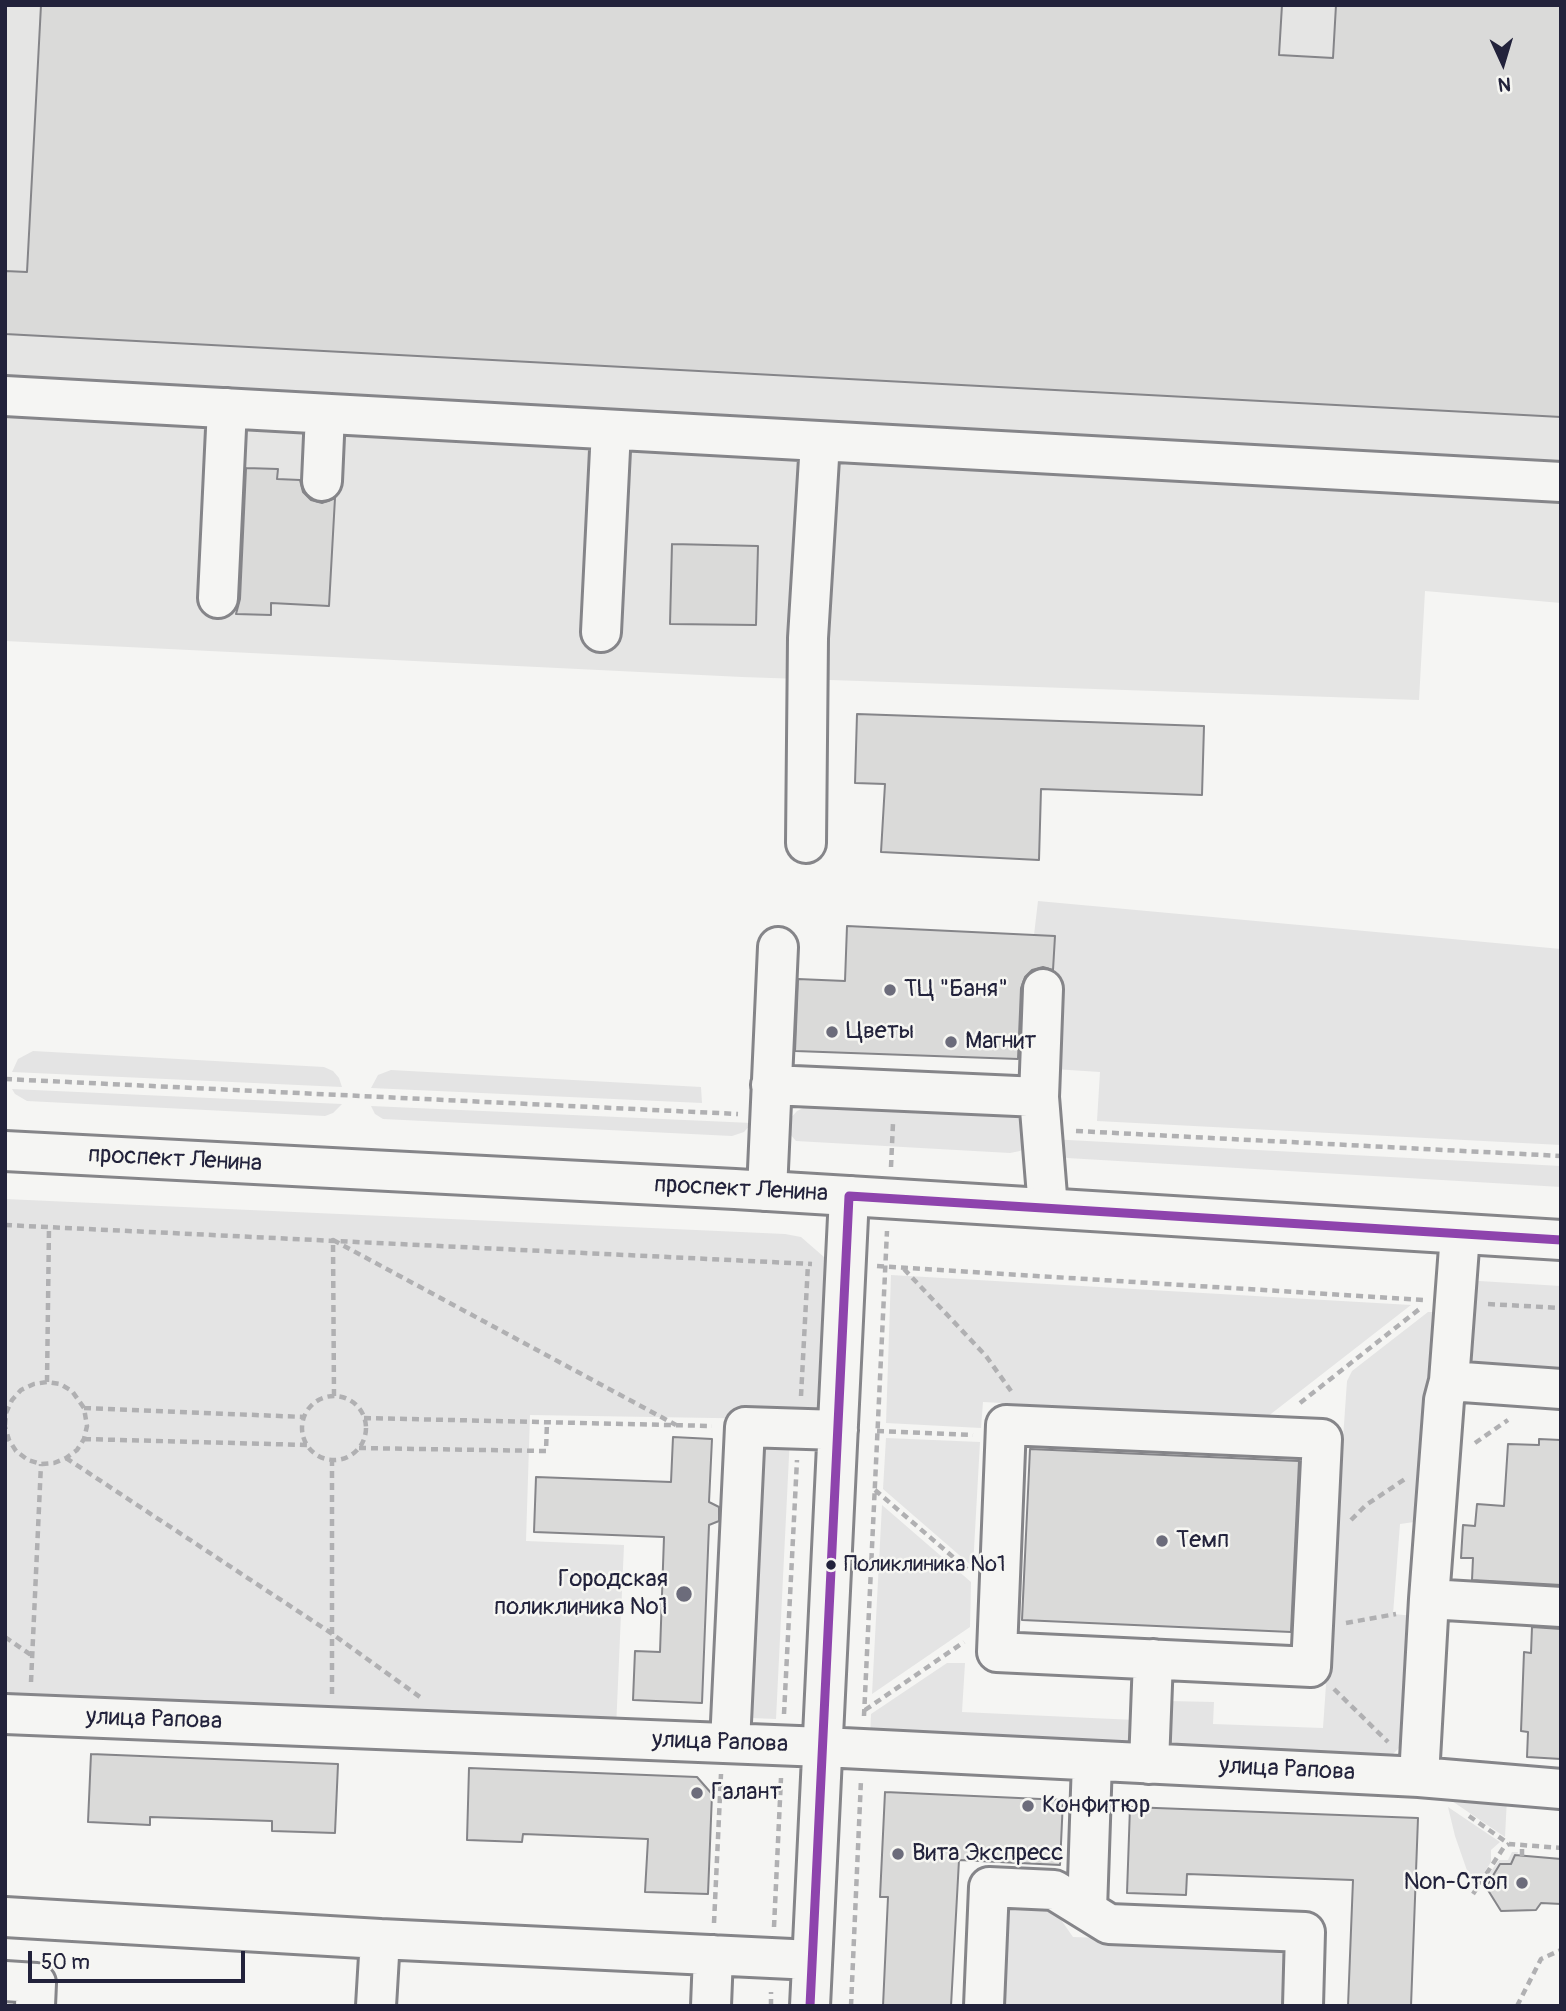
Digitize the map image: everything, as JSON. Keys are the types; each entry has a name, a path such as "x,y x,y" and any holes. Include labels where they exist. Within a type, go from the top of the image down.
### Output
{"street":[{"path":"5,396 1561,482"},
{"path":"218,598 227,408"},
{"path":"322,481 325,414"},
{"path":"601,632 611,430"},
{"path":"806,843 808,638 820,442"},
{"path":"767,1191 779,947"},
{"path":"1043,989 1040,1113 1048,1208"},
{"path":"770,1100 1040,1113"},
{"name":"проспект Ленина","path":"5,1151 767,1191 1561,1240"},
{"path":"810,2006 849,1196"},
{"path":"1419,1777 1439,1462 1444,1400 1450,1381 1460,1234"},
{"path":"1450,1381 1561,1389"},
{"path":"730,1744 745,1427 838,1430"},
{"path":"1018,1431 1258,1436 1322,1439 1312,1649 1153,1659 997,1652 998,1608 1018,1431"},
{"path":"1429,1604 1561,1606"},
{"path":"1149,1763 1153,1659"},
{"name":"улица Рапова","path":"17,1714 823,1747 1419,1777 1561,1789"},
{"path":"1087,1910 1092,1761"},
{"path":"984,2006 989,1887 1054,1890 1109,1924 1305,1932 1303,2006"},
{"path":"5,1917 812,1960"},
{"path":"376,2006 380,1939"},
{"path":"711,2006 713,1955"},
{"path":"5,1981 36,1983 34,2006"}],"path":[{"path":"5,1079 770,1100"},
{"path":"1040,1113 1561,1156"},
{"path":"852,2006 893,1122 880,1121"},
{"path":"5,1225 885,1266 1431,1300 1258,1436"},
{"path":"47,1382 49,1227"},
{"path":"333,1240 334,1396"},
{"path":"333,1240 676,1425"},
{"path":"771,2006 808,1264"},
{"path":"838,1430 1018,1431 1016,1399 986,1356 903,1269"},
{"path":"1455,1302 1561,1308"},
{"path":"47,1382 60,1384 72,1391 84,1408 87,1426 84,1439 77,1450 54,1463 41,1464 28,1460 16,1451 6,1434 5,1426 7,1405 21,1390 47,1382"},
{"path":"334,1396 353,1402 365,1418 364,1438 359,1448 342,1459 332,1460 322,1457 307,1445 302,1433 304,1417 313,1403 323,1397 334,1396"},
{"path":"84,1408 304,1417"},
{"path":"365,1418 745,1427"},
{"path":"1316,1554 1366,1505 1405,1479 1453,1457 1509,1419"},
{"path":"359,1448 546,1451 547,1422"},
{"path":"84,1439 307,1445"},
{"path":"66,1458 331,1633 446,1715 457,1732"},
{"path":"332,1460 332,1727"},
{"path":"17,1714 32,1655 41,1464"},
{"path":"865,1710 998,1608 875,1489"},
{"path":"1419,1777 1312,1649 1429,1604"},
{"path":"5,1637 32,1655"},
{"path":"713,1955 721,1772 730,1744"},
{"path":"1468,1816 1509,1844 1561,1848"},
{"path":"1473,1894 1504,1847 1509,1844"},
{"path":"1522,1845 1522,1857"},
{"path":"1517,2006 1541,1959 1561,1952"}],"shaded area":[{"path":"5,5 1561,5 1561,603 1425,591 1419,700 742,677 5,641"},
{"path":"1038,901 1561,949 1561,1145 1097,1121 1100,1072 1054,1069 1059,978 1053,974 1054,936 1034,935"},
{"path":"33,1051 324,1067 333,1071 342,1087 12,1072 18,1059"},
{"path":"391,1070 701,1087 702,1103 371,1088 378,1075"},
{"path":"12,1089 342,1104 333,1113 325,1116 27,1101"},
{"path":"809,1105 1019,1117 1026,1125 1028,1145 1020,1151 1010,1153 796,1141 789,1133 789,1120 797,1111"},
{"path":"371,1106 752,1123 744,1132 732,1136 383,1119 375,1114"},
{"path":"1049,1139 1561,1166 1561,1187 1067,1158 1056,1153"},
{"path":"5,1199 785,1234 801,1237 824,1257 828,1270 822,1415 775,1419 530,1415 526,1541 624,1545 616,1729 5,1703"},
{"path":"891,1275 1411,1305 1267,1417 983,1402 981,1428 886,1423"},
{"path":"1479,1281 1561,1286 1561,1377 1467,1363 1470,1284"},
{"path":"1428,1312 1441,1312 1428,1520 1400,1524 1393,1614 1415,1616 1403,1744 1388,1759 1178,1751 1168,1740 1168,1701 1214,1702 1213,1724 1323,1728 1347,1381 1352,1371"},
{"path":"790,1436 776,1719 751,1718 765,1444"},
{"path":"886,1438 980,1442 973,1567 883,1489"},
{"path":"882,1505 971,1582 970,1627 872,1694"},
{"path":"947,1663 965,1663 962,1712 1135,1720 1131,1742 1123,1748 870,1739 871,1714"},
{"path":"1449,1794 1507,1798 1505,1837 1449,1799"},
{"path":"1448,1807 1500,1842 1491,1850 1491,1862 1476,1885 1471,1882"},
{"path":"1512,1852 1518,1852 1511,1864 1500,1864 1486,1887 1482,1884 1499,1860 1508,1860"},
{"path":"1000,1901 1050,1904 1073,1937 1290,1945 1288,2006 994,2006"}],"building":[{"path":"41,5 1282,5 1279,55 1333,58 1336,5 1561,5 1561,417 5,334 5,271 27,272"},
{"path":"246,468 278,469 277,479 300,480 303,492 311,500 322,503 335,498 329,606 271,603 271,615 236,614 240,599"},
{"path":"672,544 758,546 756,625 670,624"},
{"path":"857,714 1204,726 1202,795 1041,789 1039,860 881,852 885,784 855,783"},
{"name":"ТЦ \"Баня\"","path":"847,926 1055,936 1053,970 1043,967 1032,970 1025,977 1021,988 1018,1059 795,1051 798,979 845,981"},
{"name":"Городская поликлиника №1","path":"673,1437 712,1439 709,1502 719,1507 719,1521 709,1525 702,1703 633,1700 635,1651 660,1652 664,1537 534,1532 536,1477 671,1482"},
{"path":"1539,1439 1561,1440 1561,1585 1472,1580 1473,1558 1461,1558 1463,1525 1475,1526 1477,1504 1504,1506 1508,1444 1539,1445"},
{"name":"Темп","path":"1030,1449 1299,1461 1291,1632 1022,1620"},
{"path":"1532,1627 1561,1629 1561,1759 1527,1757 1528,1732 1521,1731 1524,1652 1531,1653"},
{"path":"91,1754 338,1764 335,1833 272,1831 272,1821 150,1817 150,1825 88,1822"},
{"path":"469,1768 697,1777 712,1794 708,1894 645,1892 648,1839 523,1834 522,1842 467,1840"},
{"path":"885,1792 1063,1800 1060,1865 959,1860 951,2006 883,2006 888,1897 880,1897"},
{"path":"1130,1807 1418,1818 1411,2006 1348,2006 1353,1880 1187,1874 1186,1895 1127,1893"},
{"name":"Non-Стоп","path":"1515,1855 1561,1859 1561,1904 1541,1903 1536,1910 1501,1911 1486,1887 1500,1864 1511,1864"}],"transit line":[{"path":"849,1196 1561,1240"},
{"path":"810,2006 849,1196"}],"place":[{"name":"ТЦ \"Баня\"","path":"890,990"},
{"name":"Цветы","path":"832,1032"},
{"name":"Магнит","path":"951,1042"},
{"name":"Темп","path":"1162,1541"},
{"name":"Поликлиника №1","path":"831,1565"},
{"name":"Городская поликлиника №1","path":"684,1594"},
{"name":"Галант","path":"697,1793"},
{"name":"Конфитюр","path":"1028,1806"},
{"name":"Вита Экспресс","path":"898,1854"},
{"name":"Non-Стоп","path":"1522,1883"}]}
